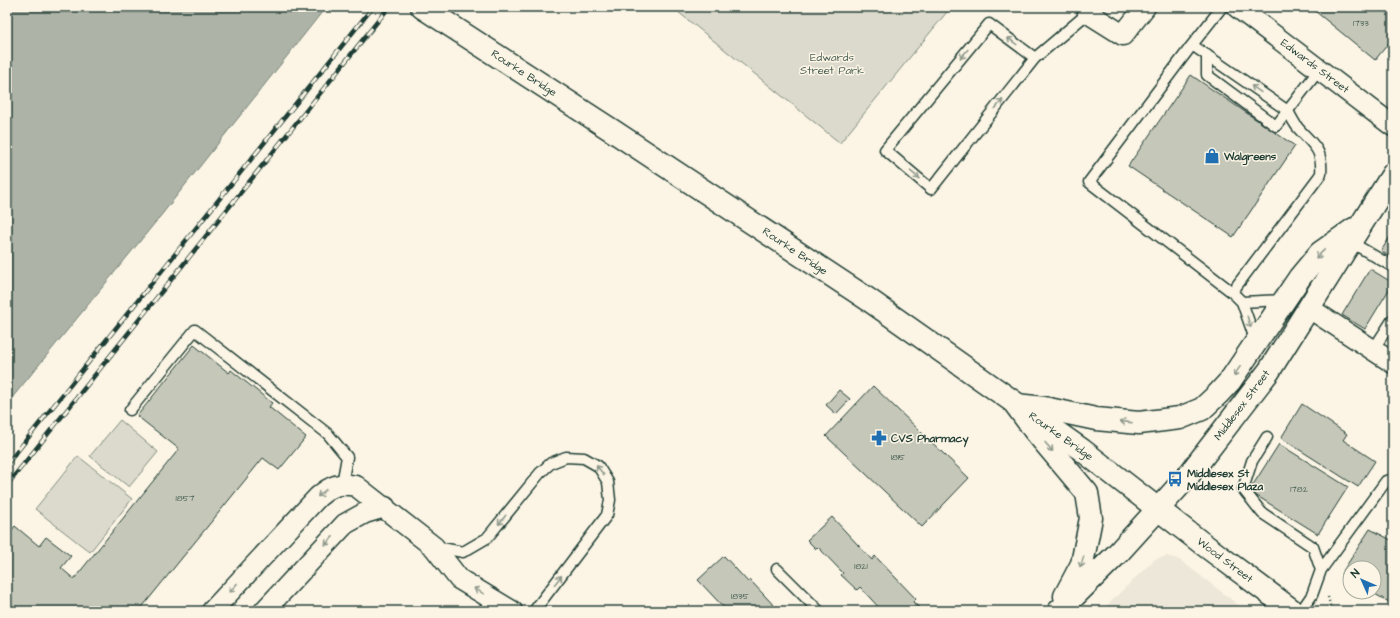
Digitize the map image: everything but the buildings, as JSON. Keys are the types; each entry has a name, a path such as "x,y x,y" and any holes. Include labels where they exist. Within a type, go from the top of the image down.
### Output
{"main road":[{"name":"Rourke Bridge","path":"422,7 869,300 1016,405 1082,450 1158,509"},
{"path":"1016,405 1044,408 1096,419 1139,423 1180,418 1202,409 1230,381 1300,277 1320,253 1346,239 1363,222 1393,174"},
{"name":"Middlesex Street","path":"1058,611 1118,553 1188,476 1269,371 1309,308 1346,239"},
{"path":"1016,405 1035,431 1087,493 1091,518 1082,564 1058,611"},
{"name":"Wood Street","path":"1158,509 1293,611"}],"street":[{"path":"1088,13 1123,35 1145,7"},
{"name":"Edwards Street","path":"1237,7 1393,126"},
{"path":"1309,308 1393,363"},
{"path":"212,611 318,497 328,489 342,484 356,486 385,507 434,547 459,579 512,611"},
{"path":"264,611 344,524 365,513 385,507"}],"lane":[{"path":"1222,7 1192,44 1089,182 1232,292 1242,302 1256,343"},
{"path":"1035,58 989,24 885,150 930,189 1035,58 1088,13"},
{"path":"1192,44 1288,111 1296,126 1318,150 1322,162 1321,174 1232,292"},
{"path":"1207,55 1207,75 1276,126 1319,70"},
{"path":"1346,239 1393,267"},
{"path":"1242,302 1285,300"},
{"path":"1373,350 1393,319"},
{"path":"130,410 195,330 328,434 347,457 342,484"},
{"path":"1267,437 1252,461 1243,489 1262,513 1313,547 1321,570"},
{"path":"434,547 463,552 487,538 540,473 551,463 566,457 584,458 598,466 608,482 610,500 607,515 534,611"},
{"path":"1301,611 1312,595 1321,570 1386,481 1393,480"},
{"path":"777,569 819,611"}],"path":[{"path":"1328,597 1331,608 1334,611"}],"shaded area":[{"path":"7,7 326,7 163,213 7,404"},
{"path":"1167,556 1180,560 1246,611 1101,611 1155,559"}],"green space":[{"name":"Edwards Street Park","path":"672,7 951,7 840,143"},
{"path":"120,420 158,452 129,487 90,456"},
{"path":"78,456 132,499 90,552 35,509"}],"railway":[{"path":"7,464 373,7"},
{"path":"7,485 389,7"}],"place":[{"name":"Walgreens","path":"1212,156"},
{"name":"CVS Pharmacy","path":"879,438"},
{"name":"Middlesex St Middlesex Plaza","path":"1175,479"}]}
